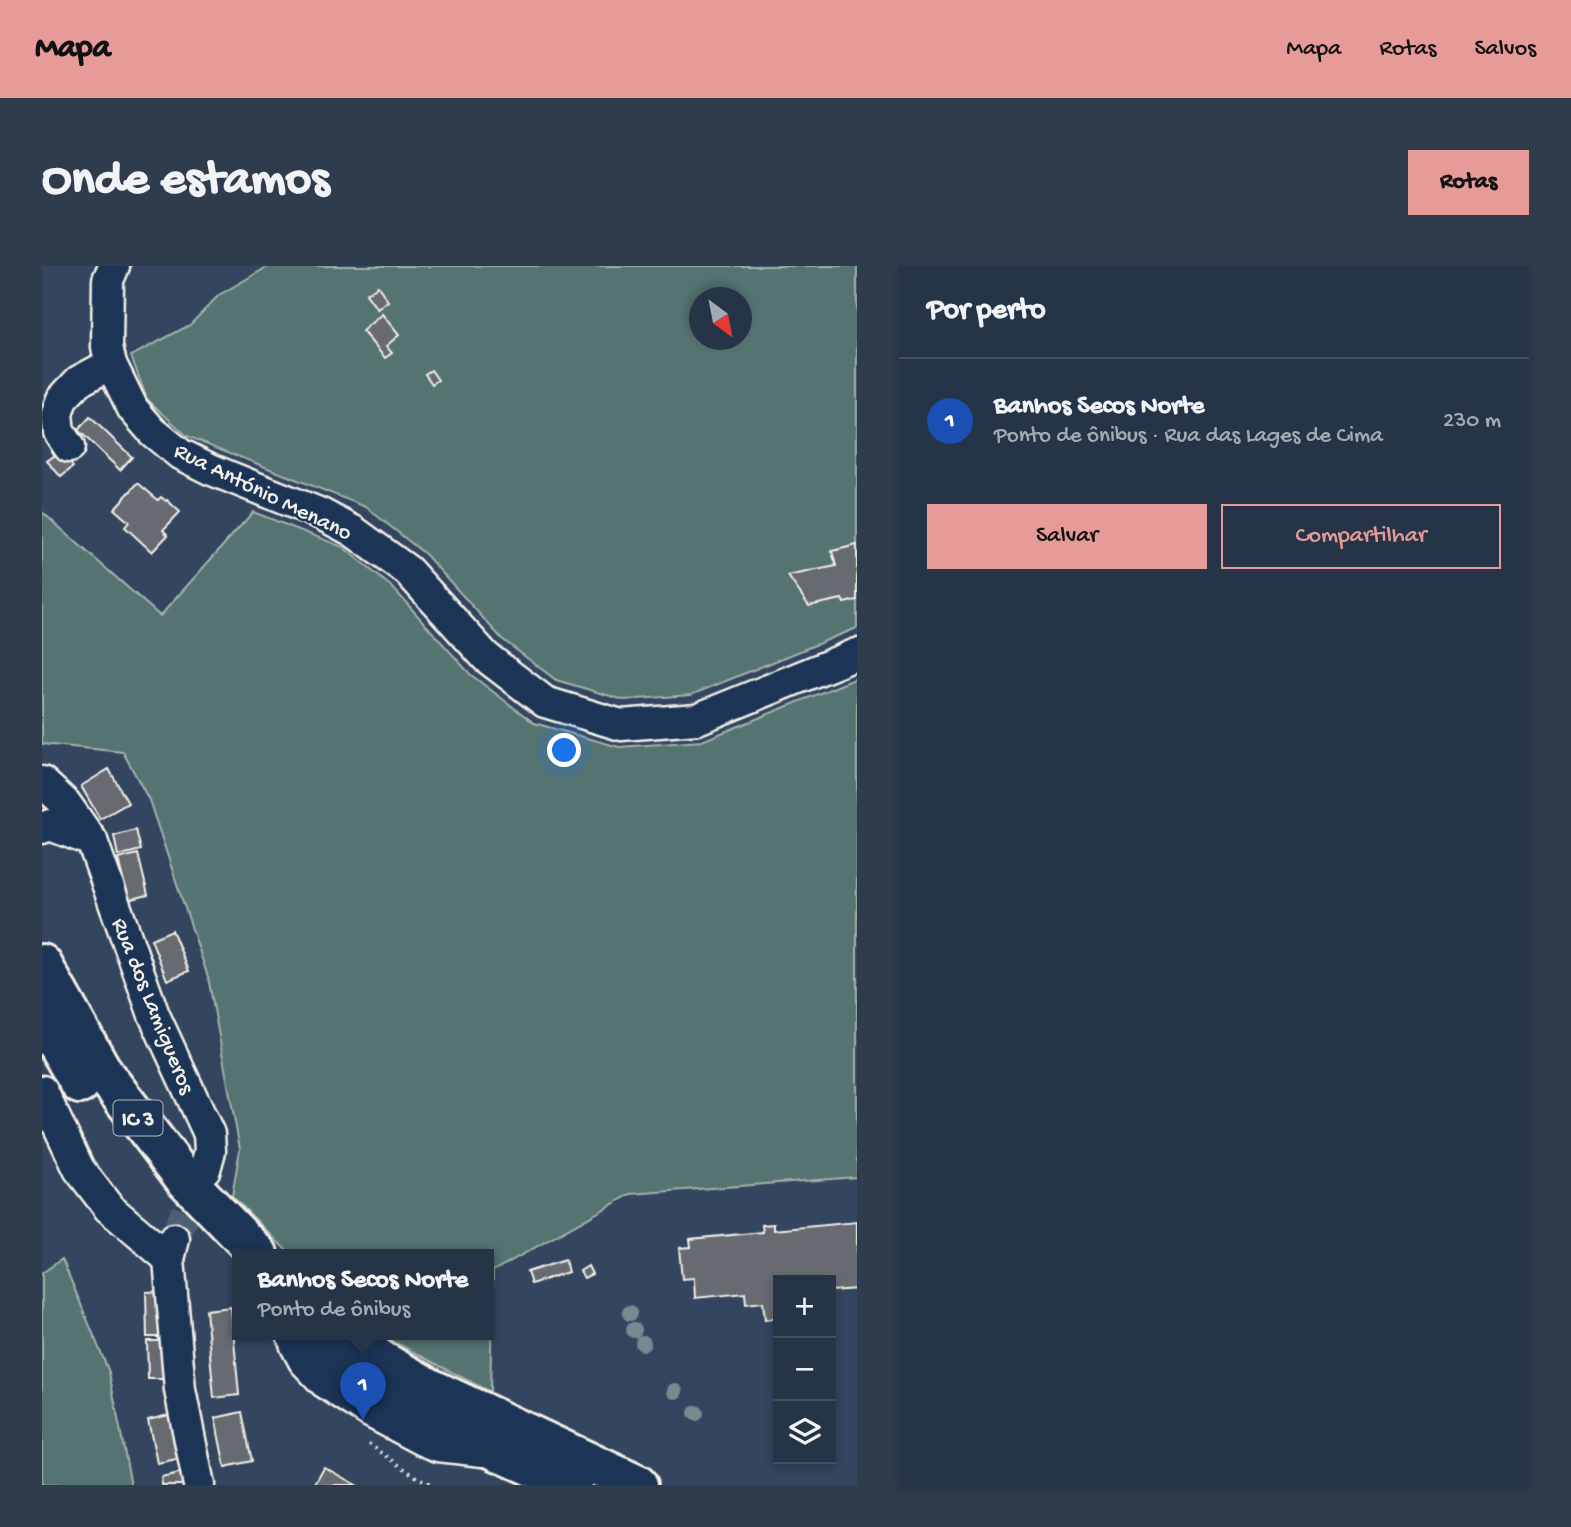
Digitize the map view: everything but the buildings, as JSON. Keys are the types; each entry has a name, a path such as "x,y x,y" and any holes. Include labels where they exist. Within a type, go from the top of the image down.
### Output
{"highway":[{"name":"IC 3","path":"42,964 104,1074 184,1178 253,1249"},
{"name":"IC 3","path":"42,1019 83,1090 165,1191 232,1265"},
{"path":"309,1340 369,1385 420,1414 572,1485"},
{"path":"352,1340 382,1361 432,1389 638,1485"}],"street":[{"name":"Rua António Menano","path":"114,266 108,279 107,347 111,363 133,408 153,432 180,454 209,469 321,514 353,531 408,571 486,657 545,702 621,724 697,719 857,654"},
{"path":"69,447 59,432 57,414 62,399 79,381 111,363"},
{"name":"Rua dos Lamigueros","path":"42,782 66,804 92,841 154,1015 209,1134 210,1151 205,1169"},
{"path":"42,828 50,825 92,841"},
{"path":"42,1091 79,1169 109,1208 171,1249 180,1390 199,1485"},
{"path":"294,1340 304,1361 324,1382 370,1412 438,1446 506,1454"}],"path":[{"path":"369,1444 415,1476 433,1485"}],"green space":[{"path":"269,266 857,266 857,628 691,695 624,700 556,680 502,639 425,554 366,507 187,436 147,399 131,356 190,325 219,295"},
{"path":"42,512 160,616 253,512 343,547 393,588 470,674 534,723 619,747 702,741 857,678 857,1177 631,1194 494,1270 494,1249 285,1249 232,1196 240,1149 208,977 149,800 123,752 42,744"},
{"path":"62,1259 109,1372 131,1485 42,1485 42,1273"},
{"path":"391,1340 491,1340 490,1392"}],"tunnel":[{"path":"174,1239 203,1173"}],"place":[{"name":"Banhos Secos Norte","path":"363,1420"}]}
